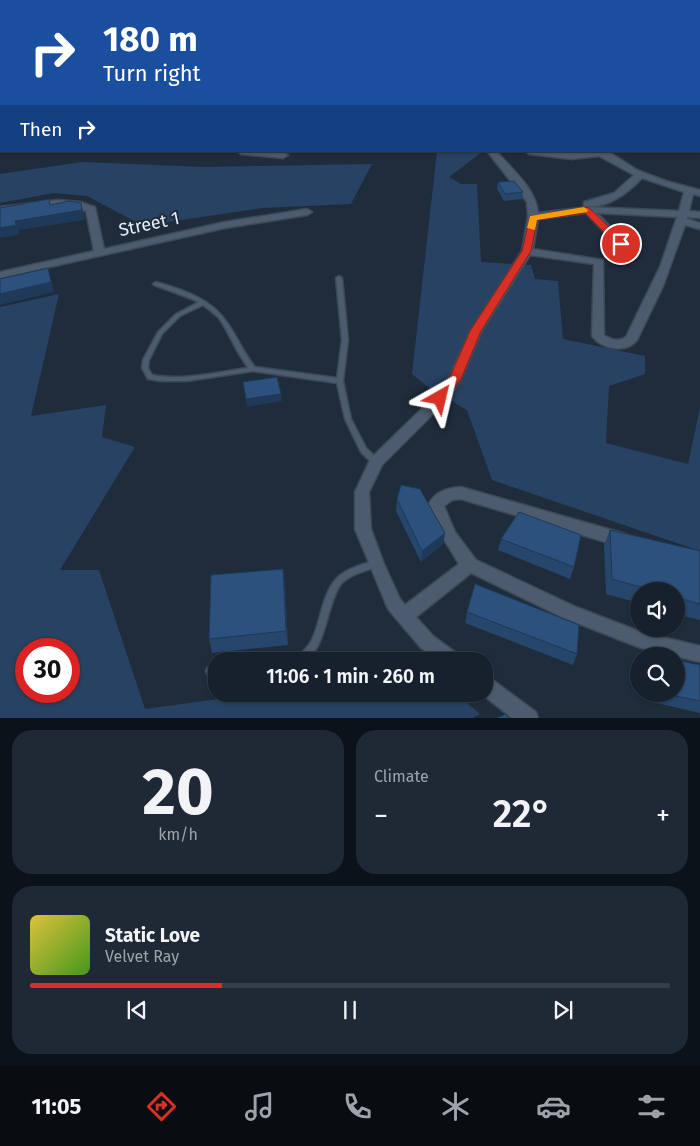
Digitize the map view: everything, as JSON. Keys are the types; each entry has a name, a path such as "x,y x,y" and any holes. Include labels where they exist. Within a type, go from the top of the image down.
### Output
{"street":[{"path":"255,152 283,154"},
{"path":"441,652 427,642 394,604 376,564 364,529 362,492 376,462 440,398 455,379 476,331 527,251 533,214 527,193 492,152"},
{"path":"537,152 571,156 599,153 609,156 641,174 700,193"},
{"path":"533,214 613,199 622,194 641,174"},
{"path":"527,251 599,262 598,336 609,343 627,343 632,340 661,282 683,217 689,190"},
{"path":"0,210 58,203 79,204 91,209 100,253"},
{"path":"533,214 588,210 683,217 700,215"},
{"path":"588,210 632,255"},
{"name":"Street 1","path":"0,274 225,225 307,212"},
{"path":"683,217 700,226"},
{"path":"634,543 461,493 449,494 436,504 439,514 459,552 470,565 570,613 641,640 700,654"},
{"path":"405,615 470,565"},
{"path":"493,691 530,718"}],"lane":[{"path":"339,278 345,340 340,381 348,419 363,450 376,462"},
{"path":"156,284 204,302 215,310 226,324 244,359 253,369"},
{"path":"204,302 178,315 160,333 146,360 145,368 150,377 159,380 176,379 253,369 340,381"},
{"path":"309,652 318,638 329,598 337,582 355,570 376,564"}],"shaded area":[{"path":"437,152 482,152 449,177 461,184 477,184 481,262 531,265 535,279 558,281 563,339 645,356 645,374 609,386 606,443 688,464 700,408 700,551 492,480 467,410 429,388 412,374"},
{"path":"82,162 205,167 372,164 351,204 263,208 161,223 136,222 87,196 54,193 0,203 0,174"},
{"path":"59,294 31,416 106,405 102,437 135,447 60,570 99,570 145,709 208,700 208,702 466,702 480,714 473,718 0,718 0,307"}],"building":[{"path":"514,181 523,192 505,194 498,182"},
{"path":"49,199 50,205 69,201 81,203 82,210 15,221 16,225 0,228 0,208"},
{"path":"48,268 51,282 0,294 0,279"},
{"path":"277,377 281,394 246,399 243,382"},
{"path":"401,485 420,489 445,533 422,551 397,499"},
{"path":"519,512 581,535 574,567 501,539"},
{"path":"610,530 700,551 700,604 685,600 685,582 630,582 630,584 612,579"},
{"path":"283,569 286,631 209,639 211,575"},
{"path":"475,584 579,625 577,654 467,612"},
{"path":"685,662 700,665 700,701 685,698"},
{"path":"506,714 508,718 496,718"}],"slow traffic":[{"path":"531,228 533,218 584,210"}],"route":[{"path":"440,398 455,379 476,331 527,251 533,218 588,210 621,244"}]}
